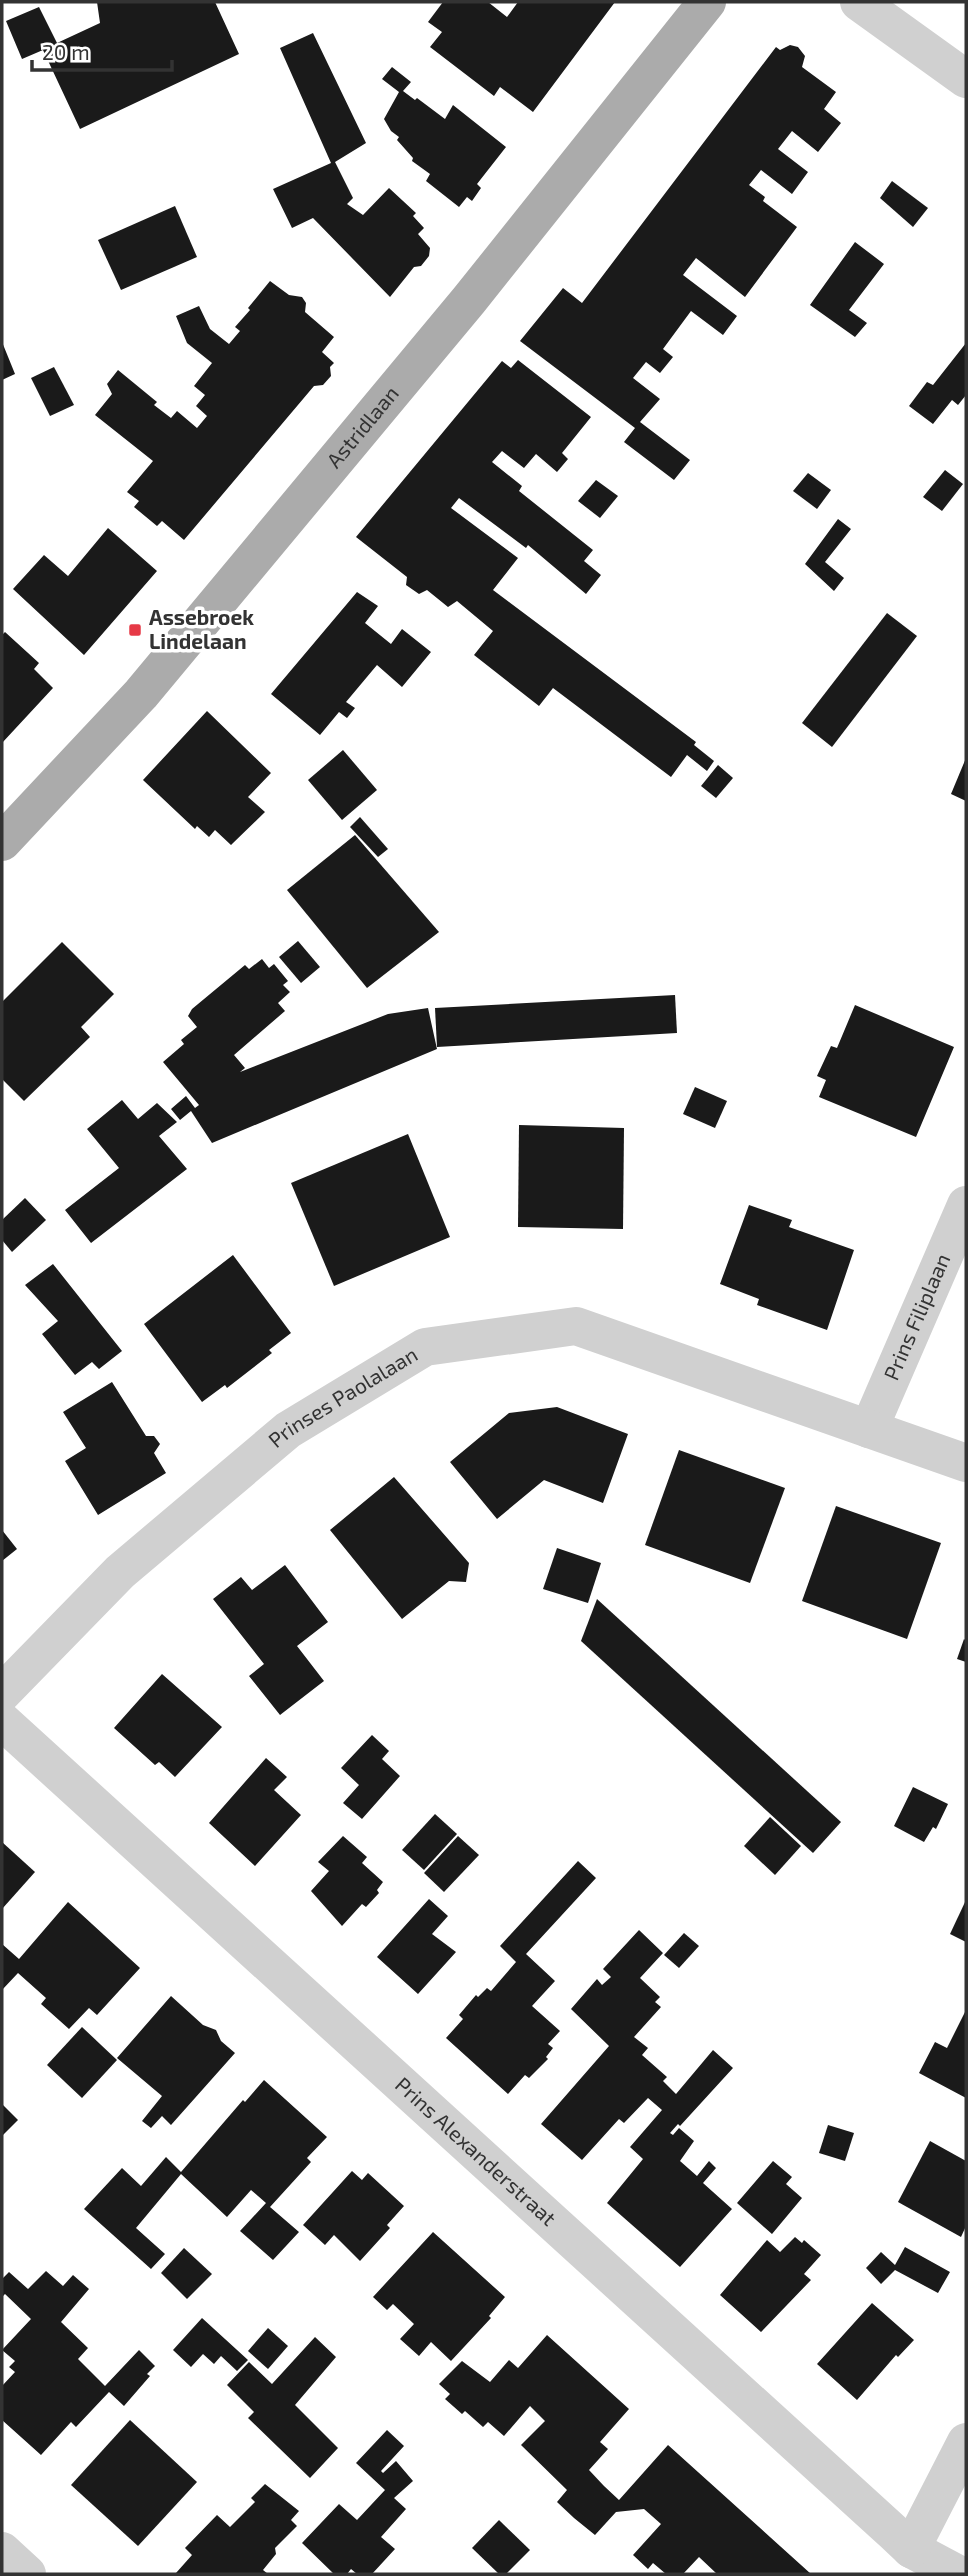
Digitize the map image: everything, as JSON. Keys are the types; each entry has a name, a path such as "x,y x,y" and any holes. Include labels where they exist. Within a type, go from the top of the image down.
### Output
{"main road":[{"name":"Astridlaan","path":"2,842 141,694 469,300 707,2"}],"street":[{"path":"859,2 966,79"},
{"name":"Prins Filiplaan","path":"869,1429 966,1205"},
{"name":"Prinses Paolalaan","path":"2,1693 120,1572 288,1430 425,1346 576,1326 966,1463"},
{"name":"Prins Alexanderstraat","path":"2,1721 911,2549 958,2574"},
{"path":"911,2549 966,2442"},
{"path":"2,2551 26,2574"}],"building":[{"path":"97,2 215,2 239,54 80,129 43,50 22,59 6,21 39,7 57,43 100,23"},
{"path":"443,2 488,2 507,17 518,2 615,2 533,112 500,87 494,96 430,47 442,32 428,22"},
{"path":"313,33 366,143 335,162 353,198 347,204 363,215 389,188 416,213 413,216 424,228 418,234 430,248 429,256 421,266 414,267 390,297 313,218 292,228 273,189 331,163 280,48"},
{"path":"790,45 798,47 805,56 802,67 836,92 824,109 841,123 818,152 792,131 778,149 808,172 792,194 761,170 749,185 765,197 763,201 797,227 745,297 696,258 683,275 737,316 723,335 691,311 663,349 673,357 660,373 646,362 633,378 660,399 640,422 690,460 674,480 624,442 635,428 520,341 563,288 582,303 776,47 780,50"},
{"path":"392,67 411,82 403,91 415,100 417,98 445,119 453,105 506,147 477,184 481,188 472,201 467,197 459,207 426,181 430,174 412,161 413,158 397,140 399,137 391,131 384,119 399,92 382,79"},
{"path":"892,181 928,208 913,227 880,198"},
{"path":"175,206 197,257 121,290 98,240"},
{"path":"855,242 884,264 849,310 867,323 855,337 810,305"},
{"path":"270,281 289,295 302,297 306,303 305,312 334,337 322,352 334,363 330,367 331,376 323,385 314,386 184,540 162,521 157,526 134,507 139,501 127,492 153,461 95,415 112,394 107,384 118,370 157,402 154,405 171,418 177,411 197,428 207,416 196,406 205,395 194,386 212,363 187,343 176,316 199,306 210,329 229,344 240,331 235,327"},
{"path":"2,342 15,374 2,380"},
{"path":"966,343 966,395 958,405 952,400 933,424 909,406 927,382 933,385"},
{"path":"518,360 591,417 562,453 568,459 557,472 536,454 524,468 502,451 492,462 522,486 519,491 593,550 584,561 601,575 586,594 528,545 526,548 459,498 451,508 518,558 493,590 696,742 694,745 714,761 707,771 687,755 671,777 553,688 539,706 474,655 493,631 457,601 448,607 427,590 419,594 406,585 407,577 356,537 502,361 511,368"},
{"path":"54,367 74,405 50,416 31,378"},
{"path":"945,470 963,484 942,511 923,497"},
{"path":"808,473 831,490 817,509 793,491"},
{"path":"596,480 618,496 600,518 578,501"},
{"path":"838,519 851,529 825,562 844,578 834,591 805,564"},
{"path":"108,528 157,571 84,655 13,589 44,555 68,576"},
{"path":"357,592 378,606 365,623 391,644 402,629 431,652 402,687 377,665 346,702 355,708 347,718 339,712 320,735 271,694"},
{"path":"887,613 917,636 832,747 802,723"},
{"path":"5,632 39,663 34,669 53,688 2,743 2,635"},
{"path":"207,711 271,773 248,797 265,812 231,845 215,830 209,837 197,826 195,829 143,780"},
{"path":"343,750 377,790 342,820 308,780"},
{"path":"966,758 966,801 951,794"},
{"path":"718,765 733,778 716,798 701,786"},
{"path":"360,817 388,849 378,857 350,827"},
{"path":"355,835 439,932 367,988 287,890"},
{"path":"298,941 320,967 301,983 279,957"},
{"path":"62,942 114,994 81,1027 90,1037 24,1101 2,1079 2,1002"},
{"path":"262,959 269,968 274,964 288,981 283,985 290,992 278,1003 285,1011 234,1055 245,1068 240,1072 388,1014 428,1008 437,1049 212,1143 191,1111 180,1120 171,1109 186,1096 195,1108 199,1105 163,1062 184,1044 181,1040 197,1027 188,1016 192,1009 245,965 249,969"},
{"path":"675,995 677,1033 437,1047 435,1008"},
{"path":"855,1005 954,1047 916,1137 819,1097 826,1080 817,1076 831,1046 837,1048"},
{"path":"695,1087 727,1101 715,1128 683,1114"},
{"path":"122,1100 138,1119 157,1103 177,1122 159,1136 187,1169 91,1243 65,1210 119,1168 87,1129"},
{"path":"519,1125 624,1128 623,1229 518,1227"},
{"path":"408,1134 450,1237 334,1286 291,1183"},
{"path":"25,1198 46,1220 12,1252 2,1240 2,1220"},
{"path":"749,1205 792,1220 789,1227 854,1250 827,1330 757,1305 759,1299 720,1284"},
{"path":"233,1255 291,1333 269,1350 272,1353 227,1388 225,1385 202,1402 144,1324"},
{"path":"53,1264 122,1351 99,1369 92,1362 75,1375 42,1334 58,1321 25,1285"},
{"path":"112,1382 146,1436 154,1436 160,1444 154,1453 166,1473 98,1515 65,1461 86,1448 63,1412"},
{"path":"557,1407 628,1434 603,1503 544,1480 497,1519 450,1462 509,1413"},
{"path":"679,1450 785,1488 750,1583 645,1545"},
{"path":"394,1477 469,1563 466,1582 449,1581 402,1619 330,1530"},
{"path":"836,1506 941,1543 907,1639 802,1601"},
{"path":"2,1530 17,1549 2,1561"},
{"path":"557,1548 601,1563 588,1603 543,1589"},
{"path":"285,1565 328,1622 297,1646 324,1681 280,1715 249,1676 264,1664 213,1599 241,1577 252,1590"},
{"path":"597,1599 841,1822 813,1853 581,1641"},
{"path":"964,1639 966,1641 966,1662 957,1659"},
{"path":"162,1674 222,1727 175,1777 159,1762 155,1765 114,1728"},
{"path":"372,1735 389,1751 382,1759 400,1776 362,1819 343,1803 359,1785 341,1768"},
{"path":"266,1758 287,1777 274,1790 301,1815 255,1866 209,1823"},
{"path":"913,1787 948,1804 936,1829 933,1827 924,1842 894,1826"},
{"path":"435,1814 457,1834 424,1870 402,1850"},
{"path":"770,1817 801,1846 775,1875 744,1846"},
{"path":"343,1836 367,1857 362,1863 383,1882 377,1890 379,1893 366,1907 362,1904 342,1926 311,1891 329,1871 318,1862"},
{"path":"458,1836 479,1855 444,1892 424,1873"},
{"path":"2,1842 35,1872 2,1909"},
{"path":"578,1861 596,1878 526,1954 555,1981 532,2006 560,2031 548,2044 553,2048 546,2057 548,2059 529,2078 525,2075 508,2094 446,2038 463,2019 459,2015 476,1995 478,1997 487,1988 491,1991 516,1962 500,1946"},
{"path":"429,1899 448,1916 432,1934 456,1952 418,1994 377,1957"},
{"path":"966,1900 966,1942 950,1934"},
{"path":"68,1902 140,1968 97,2015 89,2008 69,2029 41,2004 46,1998 18,1973 2,1990 2,1944 19,1959"},
{"path":"639,1930 663,1953 640,1978 660,1997 655,2002 661,2007 634,2037 648,2048 642,2055 667,2077 663,2081 676,2094 713,2050 733,2068 680,2126 678,2124 670,2133 673,2135 679,2128 694,2141 680,2161 697,2176 709,2161 716,2168 703,2183 732,2209 680,2267 607,2203 643,2159 630,2147 662,2110 648,2098 624,2123 619,2119 582,2160 541,2124 609,2046 571,2009 597,1979 602,1985 611,1977 603,1969"},
{"path":"684,1933 699,1946 679,1968 664,1955"},
{"path":"171,1996 203,2025 216,2030 221,2041 235,2053 171,2125 162,2116 151,2128 142,2121 162,2096 117,2058"},
{"path":"966,2010 966,2098 919,2073 935,2042 947,2048"},
{"path":"82,2027 117,2060 82,2098 47,2065"},
{"path":"264,2080 327,2137 307,2158 311,2162 270,2207 299,2232 273,2260 240,2231 266,2203 251,2190 227,2217 181,2174 136,2228 165,2254 151,2269 84,2209 122,2168 141,2186 166,2157 181,2172 243,2100 245,2102"},
{"path":"3,2105 18,2120 2,2136 2,2107"},
{"path":"828,2125 854,2133 845,2161 819,2153"},
{"path":"930,2141 966,2161 966,2226 961,2237 898,2202"},
{"path":"773,2161 792,2177 786,2184 802,2198 772,2234 737,2203"},
{"path":"352,2171 362,2180 368,2173 404,2206 387,2225 390,2228 360,2261 334,2235 325,2245 303,2225"},
{"path":"433,2232 505,2297 489,2316 491,2318 451,2361 431,2342 419,2356 400,2339 414,2324 393,2304 387,2310 373,2297"},
{"path":"795,2237 802,2243 804,2240 821,2255 804,2274 811,2280 761,2332 720,2295 767,2240 780,2252"},
{"path":"905,2247 950,2272 938,2293 895,2270 881,2284 866,2268 881,2252 895,2265"},
{"path":"184,2248 212,2274 187,2299 161,2273"},
{"path":"46,2271 63,2286 73,2275 89,2289 61,2322 88,2348 78,2359 105,2386 139,2350 155,2366 147,2374 150,2376 124,2406 109,2392 76,2427 71,2422 41,2455 2,2420 2,2386 15,2372 9,2367 15,2361 2,2350 31,2319 5,2294 2,2297 2,2279 9,2272 28,2289"},
{"path":"872,2303 914,2340 898,2357 896,2355 857,2400 817,2364"},
{"path":"202,2318 248,2360 237,2371 221,2356 214,2364 203,2354 191,2367 173,2350"},
{"path":"268,2328 288,2346 268,2369 248,2351"},
{"path":"547,2335 629,2409 600,2442 608,2449 589,2470 619,2500 668,2445 811,2574 717,2574 699,2557 683,2574 666,2574 653,2563 648,2569 633,2555 661,2524 644,2509 616,2512 595,2535 574,2518 557,2502 567,2490 521,2445 545,2421 530,2406 504,2436 488,2422 483,2427 465,2411 462,2414 445,2399 450,2394 439,2384 462,2361 490,2382 509,2360 518,2368"},
{"path":"315,2337 336,2357 295,2405 338,2448 310,2478 248,2418 254,2412 227,2385 249,2362 272,2384"},
{"path":"130,2420 197,2482 138,2546 71,2485"},
{"path":"387,2430 404,2446 381,2471 383,2473 396,2461 413,2481 394,2498 406,2509 381,2537 395,2549 372,2574 357,2574 351,2569 347,2574 334,2574 302,2543 339,2504 357,2520 385,2490 356,2463"},
{"path":"265,2484 299,2511 291,2520 297,2526 275,2548 276,2554 263,2570 268,2574 176,2573 192,2555 185,2548 217,2515 230,2527 255,2502 251,2498"},
{"path":"499,2520 530,2550 506,2574 499,2574 472,2548"}],"place":[{"name":"Assebroek Lindelaan","path":"135,630"}]}
